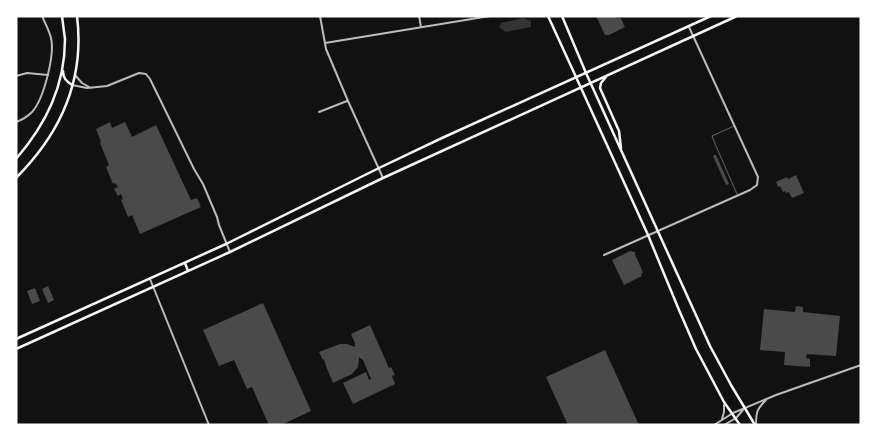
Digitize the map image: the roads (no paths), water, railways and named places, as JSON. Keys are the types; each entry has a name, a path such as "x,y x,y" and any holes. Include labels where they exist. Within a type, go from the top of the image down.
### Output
{"main road":[{"path":"62,16 65,40 64,78 66,82 72,85"},
{"path":"16,178 38,154 54,131 65,108 75,75 78,43 77,16"},
{"path":"548,16 648,235 696,348 724,402 740,425"},
{"path":"562,16 710,346 730,385 756,425"},
{"path":"16,339 226,244 442,138 711,16"},
{"path":"16,349 188,272 383,178 737,16"},
{"path":"16,159 35,136 47,116 56,95 63,67"},
{"path":"607,76 600,88 619,131 622,153"},
{"path":"185,263 188,272"}],"street":[{"path":"16,122 32,112 39,101 48,75 52,51 51,38 42,16"},
{"path":"320,16 324,43 383,178"},
{"path":"419,16 421,27"},
{"path":"324,43 490,16"},
{"path":"604,255 757,185 758,177 689,27"},
{"path":"16,76 27,73 48,75"},
{"path":"72,85 82,88 107,86 139,73 146,74 203,184 230,252"},
{"path":"75,75 82,83 91,88"},
{"path":"319,112 348,101"},
{"path":"150,279 209,425"},
{"path":"714,425 733,413 801,385 861,365"},
{"path":"756,425 758,408 767,399"},
{"path":"722,419 724,402"},
{"path":"724,425 736,418 745,409"}],"lane":[{"path":"734,126 712,136 738,195"}]}
